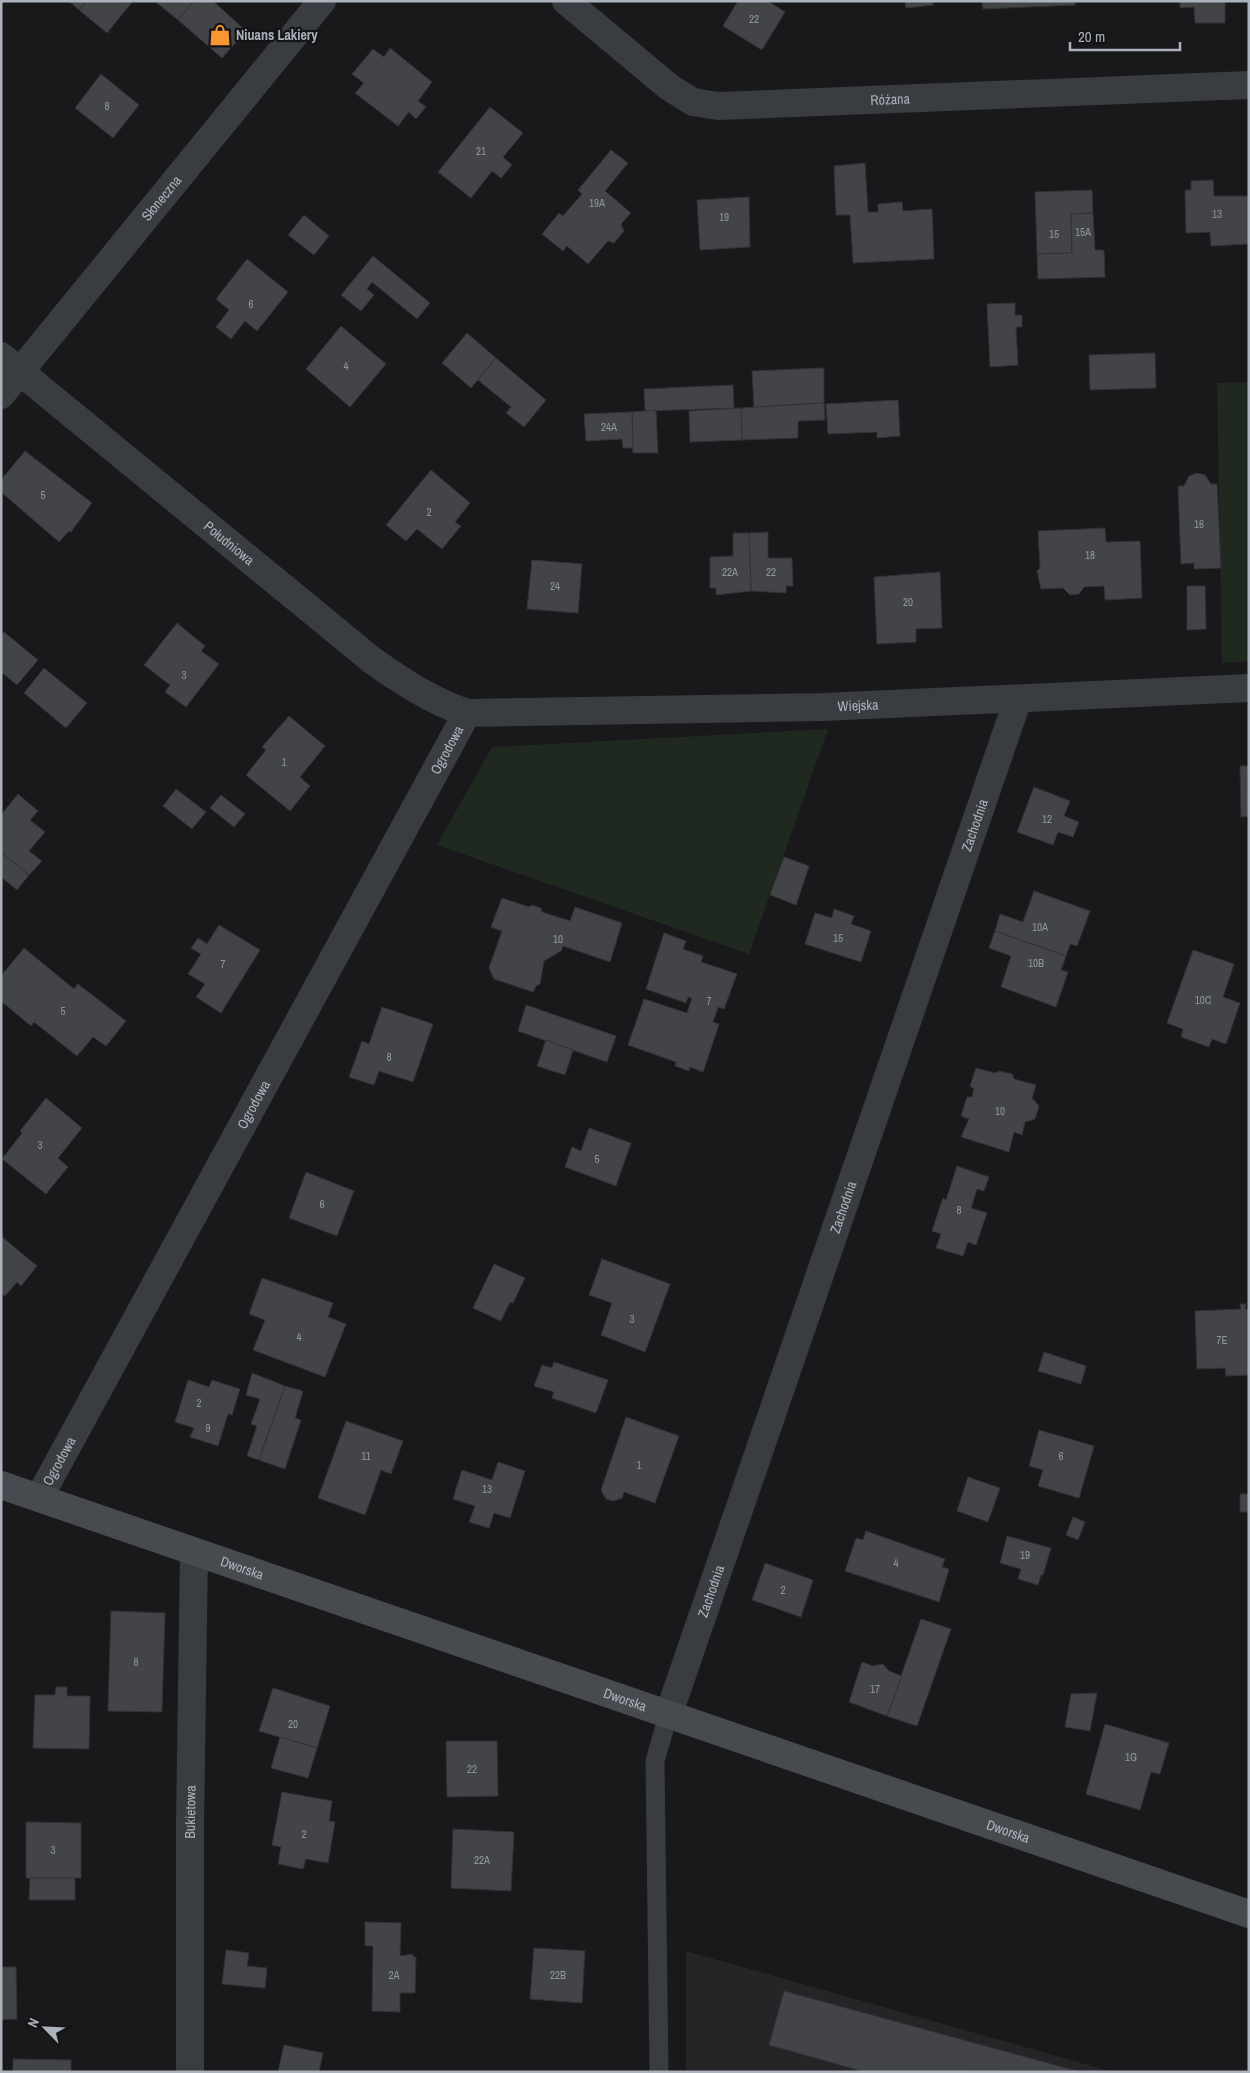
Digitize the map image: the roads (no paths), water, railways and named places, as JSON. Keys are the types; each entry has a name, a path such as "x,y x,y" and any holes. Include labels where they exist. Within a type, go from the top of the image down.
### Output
{"street":[{"name":"Słoneczna","path":"1,395 11,364 322,1"},
{"name":"Różana","path":"566,1 670,87 692,102 718,106 1249,85"},
{"name":"Południowa","path":"11,364 373,661 417,692 443,705 467,713"},
{"name":"Wiejska","path":"467,713 823,707 1249,688"},
{"name":"Zachodnia","path":"668,1716 1018,699"},
{"name":"Ogrodowa","path":"39,1498 467,713"},
{"name":"Dworska","path":"1,1485 668,1716 1249,1914"},
{"name":"Bukietowa","path":"190,2072 190,1826 194,1552"}],"lane":[{"path":"659,2072 655,1761 668,1716"}],"place":[{"name":"Niuans Lakiery","path":"220,35"}]}
